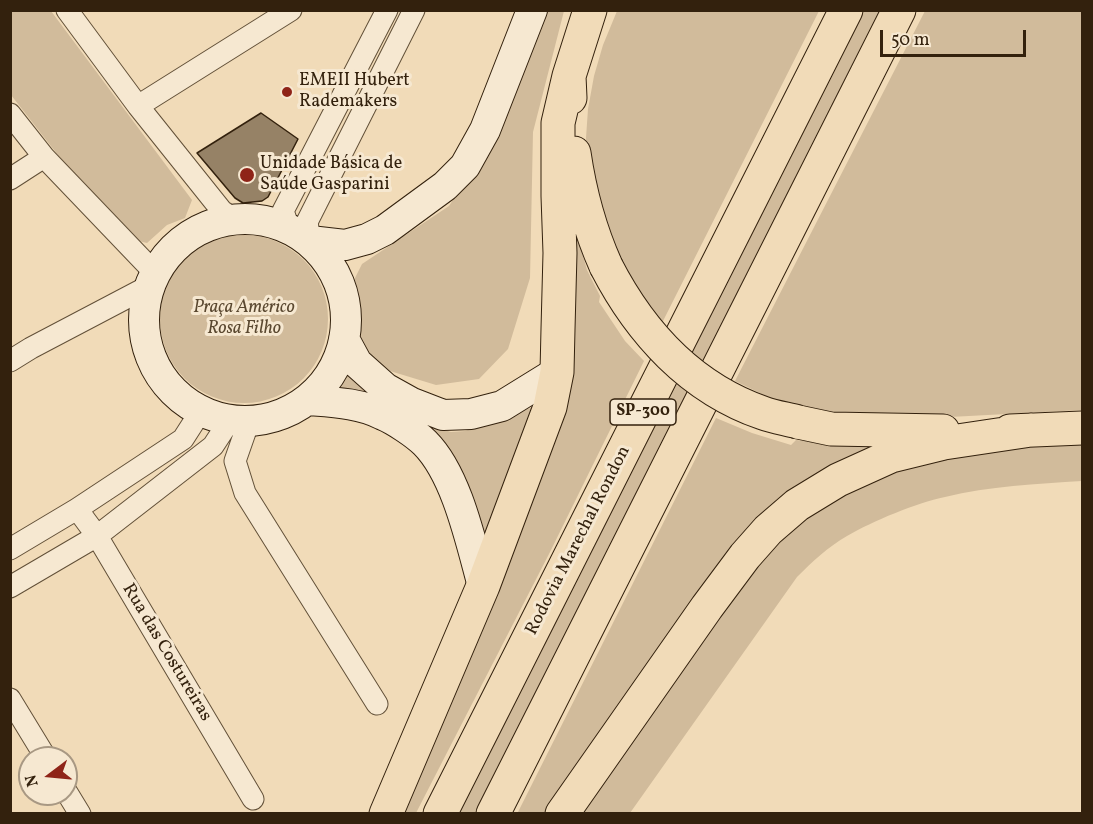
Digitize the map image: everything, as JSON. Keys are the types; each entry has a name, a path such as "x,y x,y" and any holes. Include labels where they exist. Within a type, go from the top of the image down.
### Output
{"highway":[{"path":"386,813 483,586 550,407 557,372 560,253 558,123 569,76 590,10"},
{"name":"Rodovia Marechal Rondon","path":"440,813 846,10"},
{"name":"SP-300","path":"494,813 899,10"},
{"path":"569,76 573,146 580,194 592,234 621,295 639,321 657,342 702,383 762,413 831,429 868,431 1083,428"},
{"path":"562,813 745,556 768,530 797,506 838,480 891,456 944,443 1031,430"}],"main road":[{"path":"309,244 342,291 346,315 344,339 338,359 328,378 307,400 280,415 240,421 201,411 177,395 158,372 147,345 144,315 152,280 169,252 187,236 209,224 233,218 262,219 309,244 370,250 379,242 385,230 445,186 465,166 485,130 532,10"},
{"path":"344,339 357,363 377,382 412,403 443,415 471,414 502,406 557,372"},
{"path":"307,400 348,404 382,414 425,442 444,470 460,508 483,586"}],"street":[{"path":"67,10 138,106 222,212 233,218"},
{"path":"138,106 291,10"},
{"path":"309,244 283,211 387,10"},
{"path":"309,244 307,222 414,10"},
{"path":"10,114 44,157 152,280 10,361"},
{"path":"10,179 44,157"},
{"path":"10,549 77,509 183,439 201,411"},
{"path":"10,587 97,536 213,446 240,421"},
{"path":"240,421 235,461 245,493 377,704"},
{"name":"Rua das Costureiras","path":"77,509 97,536 253,799"},
{"path":"10,699 39,746"}],"green space":[{"path":"11,11 51,11 192,200 185,218 167,225 147,243 122,237 11,95"},
{"path":"545,11 564,11 533,132 530,278 508,349 479,379 436,385 390,371 354,345 350,288 362,264 449,206 495,135"},
{"path":"617,11 819,11 662,323 625,279 588,168 586,138 594,76 603,45"},
{"path":"859,11 887,11 482,813 453,814"},
{"path":"925,11 1082,11 1082,410 858,419 795,406 768,397 735,381"},
{"path":"570,210 587,270 600,296 599,302 625,341 644,361 550,552 416,813 399,814 541,476"},
{"name":"Praça Américo Rosa Filho","path":"244,235 276,242 291,249 303,260 314,272 321,287 328,319 321,351 314,366 303,378 291,389 276,396 244,403 212,396 197,389 185,378 174,366 167,351 160,319 167,287 174,272 185,260 197,249 212,242"},
{"path":"343,357 432,426 451,432 465,431 545,403 484,550 452,466 322,392 339,368"},
{"path":"716,418 752,433 791,445 796,440 815,442 895,441 842,464 546,813 517,814"},
{"path":"1082,441 1082,481 996,488 934,500 908,508 857,530 833,545 797,577 630,813 574,814 737,583 821,502 926,455"}],"building":[{"name":"Unidade Básica de Saúde Gasparini","path":"261,113 298,139 268,197 262,201 243,203 235,198 197,153"}],"place":[{"name":"EMEII Hubert Rademakers","path":"287,92"},
{"name":"Unidade Básica de Saúde Gasparini","path":"247,175"}]}
